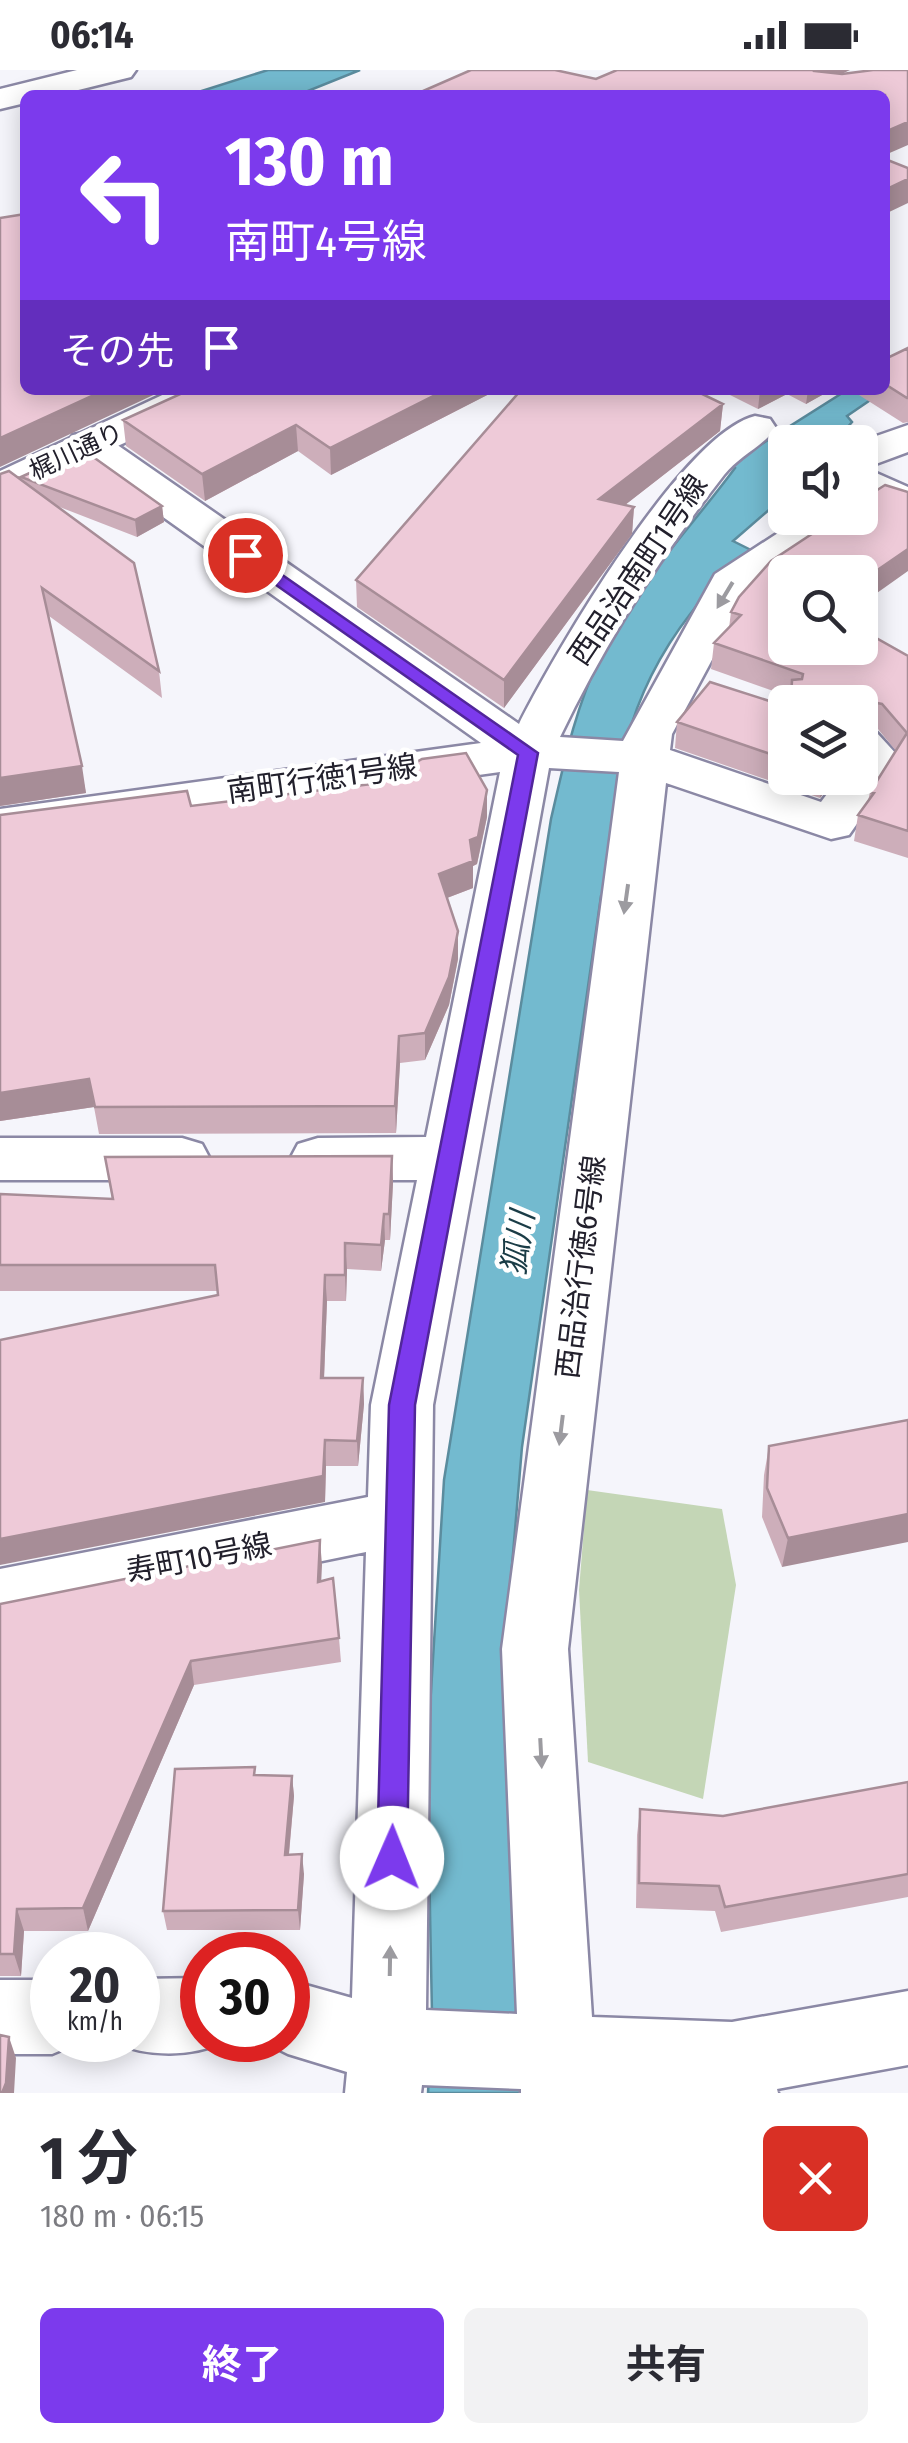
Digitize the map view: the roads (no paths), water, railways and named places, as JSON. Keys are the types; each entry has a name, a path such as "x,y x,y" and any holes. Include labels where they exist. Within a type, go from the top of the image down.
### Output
{"street":[{"path":"0,77 33,70"},
{"path":"34,90 119,70"},
{"name":"梶川通り","path":"0,486 195,395"},
{"name":"西品治南町1号線","path":"386,2070 402,1405 528,753 574,659 628,574 713,461 750,425"},
{"name":"西品治行徳6号線","path":"878,476 908,437"},
{"path":"88,444 528,753"},
{"name":"西品治行徳6号線","path":"558,2073 535,1649 648,734 697,684 732,583 802,535"},
{"name":"南町行徳1号線","path":"0,825 528,753 645,758 831,823 852,795"},
{"path":"0,1159 448,1158"},
{"name":"寿町10号線","path":"0,1598 399,1518"},
{"path":"0,2017 30,2017"},
{"path":"310,2028 386,2070 736,2076 908,2028"}],"water":[{"path":"268,70 360,70 310,90 205,90"},
{"path":"839,395 878,395 847,416 852,422 792,425"},
{"name":"狐川","path":"768,440 768,511 733,541 759,554 716,582 669,644 651,676 626,743 615,813 616,887 601,896 522,1447 506,1637 531,2093 428,2093 432,2014 427,1756 444,1480 551,819 584,696 613,631 645,583 735,468 730,464"}]}
